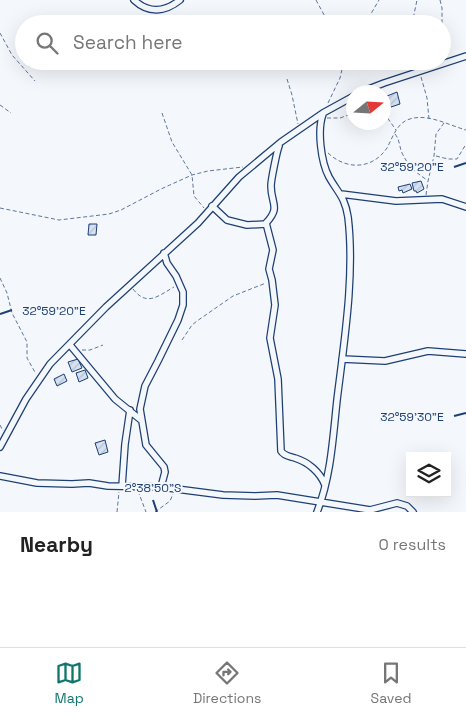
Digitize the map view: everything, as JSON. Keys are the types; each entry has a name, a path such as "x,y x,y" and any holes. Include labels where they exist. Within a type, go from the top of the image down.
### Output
{"street":[{"path":"134,0 153,10 161,10 172,7 180,0"},
{"path":"451,61 466,56"},
{"path":"380,85 423,70"},
{"path":"0,447 38,379 50,364 130,284 210,209 239,177 281,142 346,101"},
{"path":"317,512 328,473 342,359 349,268 348,217 344,198 327,174 319,131 322,115"},
{"path":"281,142 276,154 270,183 275,211 266,224 273,250 269,269 275,304 270,338 278,379 281,451 283,454 308,465 321,476 325,487"},
{"path":"341,194 380,200 442,199 466,207"},
{"path":"210,209 227,220 247,225 266,224"},
{"path":"161,487 165,472 164,467 146,445 141,420 141,400 145,386 178,320 183,305 183,295 176,274 167,263 164,253"},
{"path":"71,344 115,399 141,420"},
{"path":"342,359 385,361 428,351 466,354"},
{"path":"121,486 130,410"},
{"path":"321,476 328,473"},
{"path":"0,476 37,483 89,483 108,486 161,487 223,495 277,495 370,510 377,510 397,503 407,506 413,512"}],"path":[{"path":"316,0 324,15"},
{"path":"370,15 379,0"},
{"path":"414,15 417,0"},
{"path":"440,0 442,15"},
{"path":"0,33 15,58"},
{"path":"25,70 35,81"},
{"path":"342,70 340,78 322,115 340,118 346,116"},
{"path":"404,70 404,76"},
{"path":"420,71 427,98 429,119"},
{"path":"286,79 293,98 299,130"},
{"path":"0,105 11,113"},
{"path":"162,113 172,142 192,175 194,194 202,207 210,209"},
{"path":"321,145 335,160 360,166 379,157 396,130 407,120 416,118 429,119 466,130"},
{"path":"391,122 396,130"},
{"path":"426,199 436,134 444,122"},
{"path":"395,134 399,139 401,151 411,168 428,181"},
{"path":"434,156 457,159 466,144"},
{"path":"0,208 59,220 109,214 192,175 208,171 252,166"},
{"path":"0,278 7,293 12,313 27,342 27,358 38,379"},
{"path":"182,340 196,320 233,296 272,280"},
{"path":"130,284 138,295 146,299 158,296 180,285"},
{"path":"71,344 78,349 87,351 103,345"},
{"path":"117,512 121,486"},
{"path":"136,486 146,512"},
{"path":"155,512 171,500 173,488"}],"building":[{"path":"397,92 400,104 391,107 391,94"},
{"path":"421,181 424,189 417,193 414,191 412,183"},
{"path":"410,184 412,189 403,193 402,190 399,191 398,187"},
{"path":"89,224 97,224 96,235 88,235"},
{"path":"78,359 82,368 72,372 68,362"},
{"path":"85,370 88,378 79,382 76,373"},
{"path":"64,374 67,381 57,386 54,379"},
{"path":"105,440 108,452 99,455 95,443"}]}
